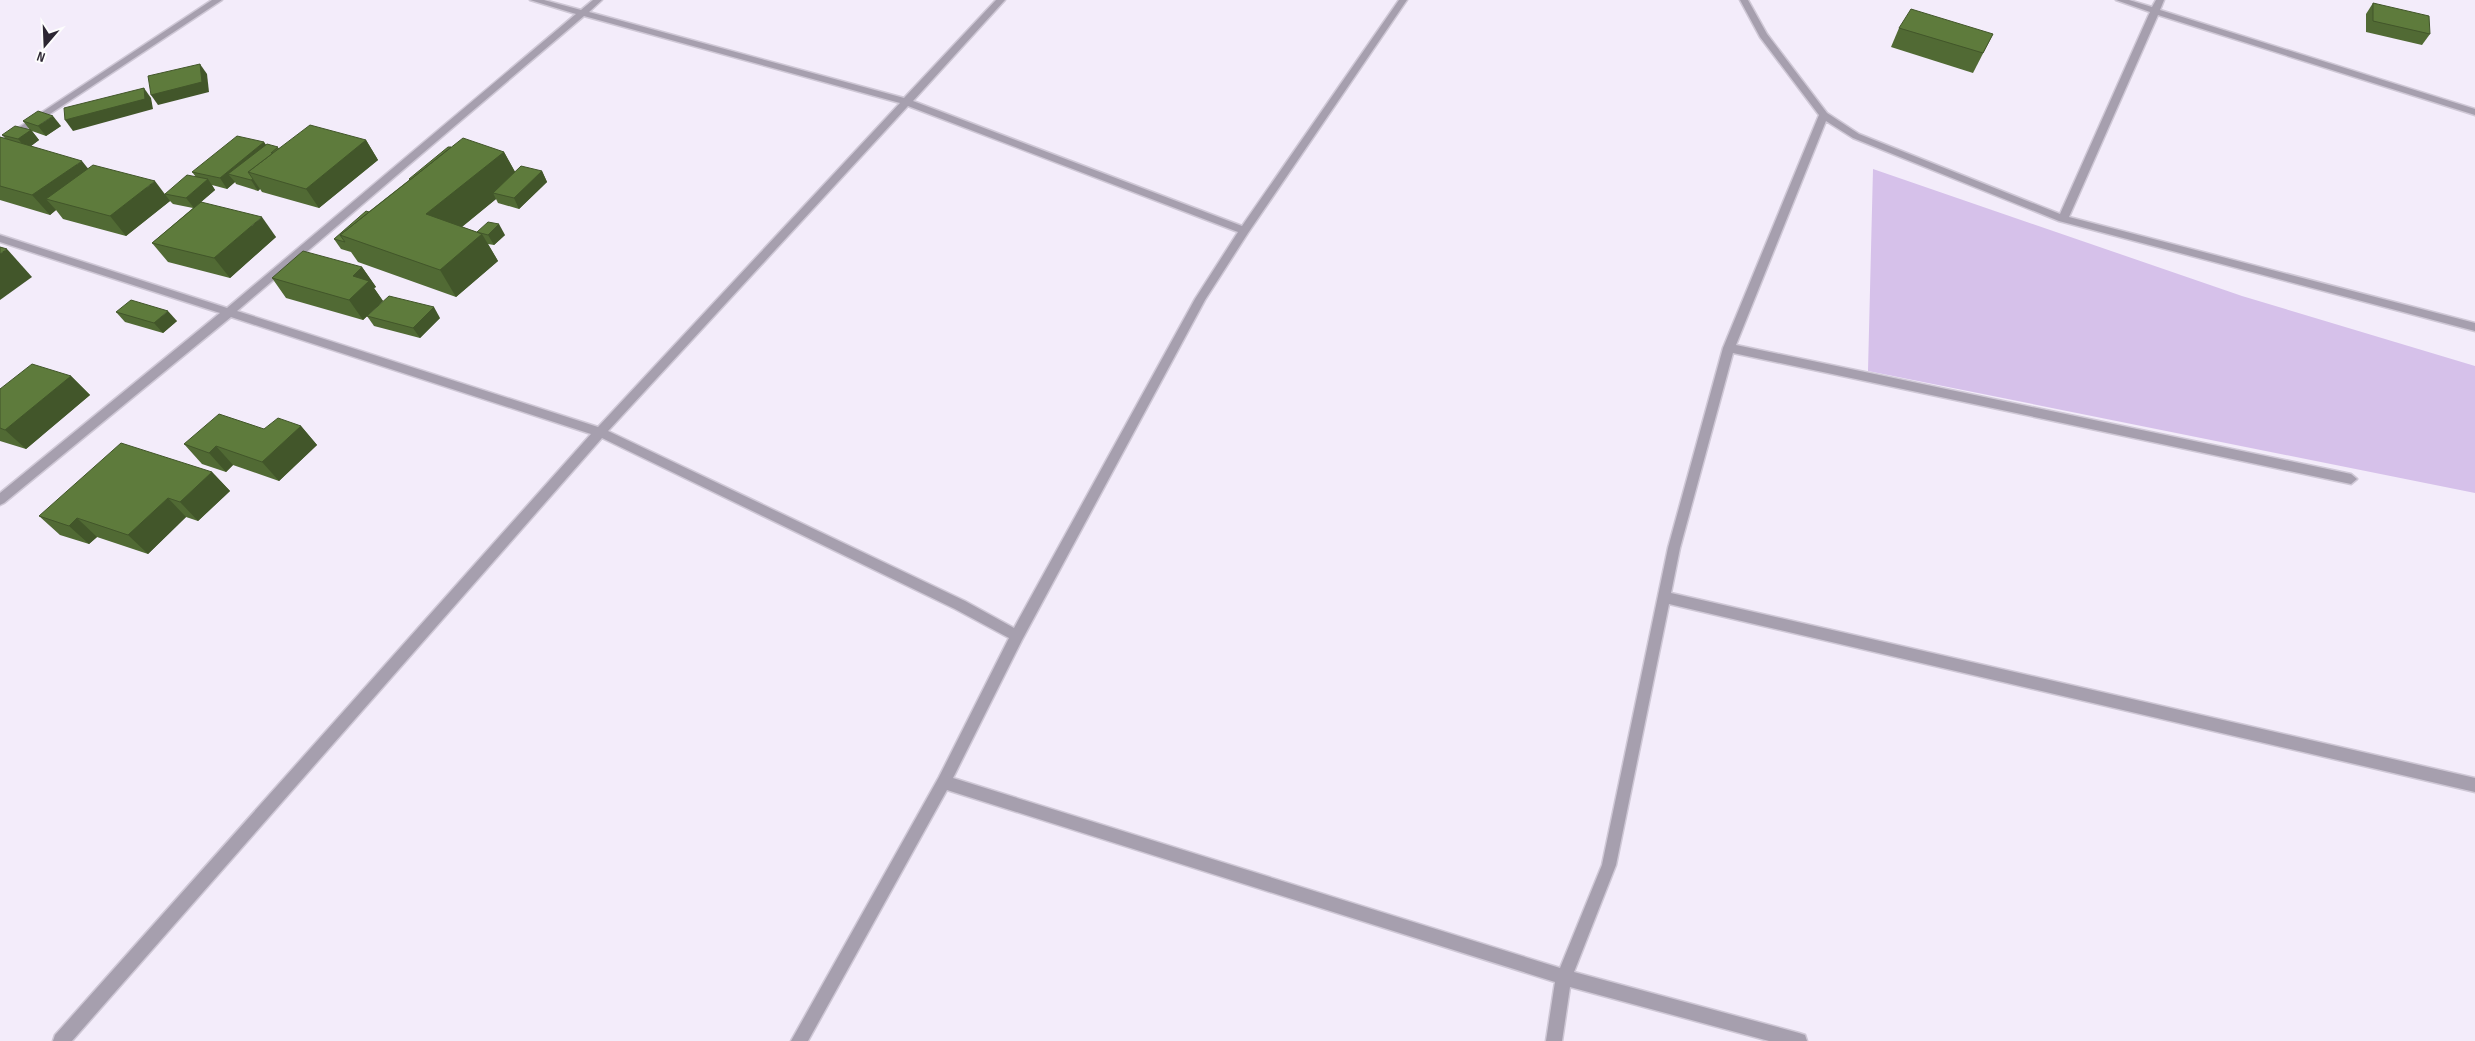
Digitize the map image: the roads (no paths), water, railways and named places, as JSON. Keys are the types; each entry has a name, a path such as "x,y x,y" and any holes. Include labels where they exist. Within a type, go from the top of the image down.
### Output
{"street":[{"path":"0,144 218,0"},
{"path":"534,0 584,12 907,102 1244,231"},
{"path":"0,500 229,312 598,0"},
{"path":"61,1041 600,432 1001,0"},
{"path":"799,1041 944,782 1017,636 1200,299 1244,231 1403,0"},
{"path":"1744,0 1763,35 1824,115 1856,136 2063,219 2475,327"},
{"path":"2120,0 2475,112"},
{"path":"2063,219 2160,0"},
{"path":"1554,1041 1564,977 1609,865 1674,548 1729,348 1824,115"},
{"path":"0,238 600,432 960,606 1017,636"},
{"path":"1729,348 2351,478"},
{"path":"1664,597 2475,785"},
{"path":"944,782 1564,977 1799,1041"}]}
